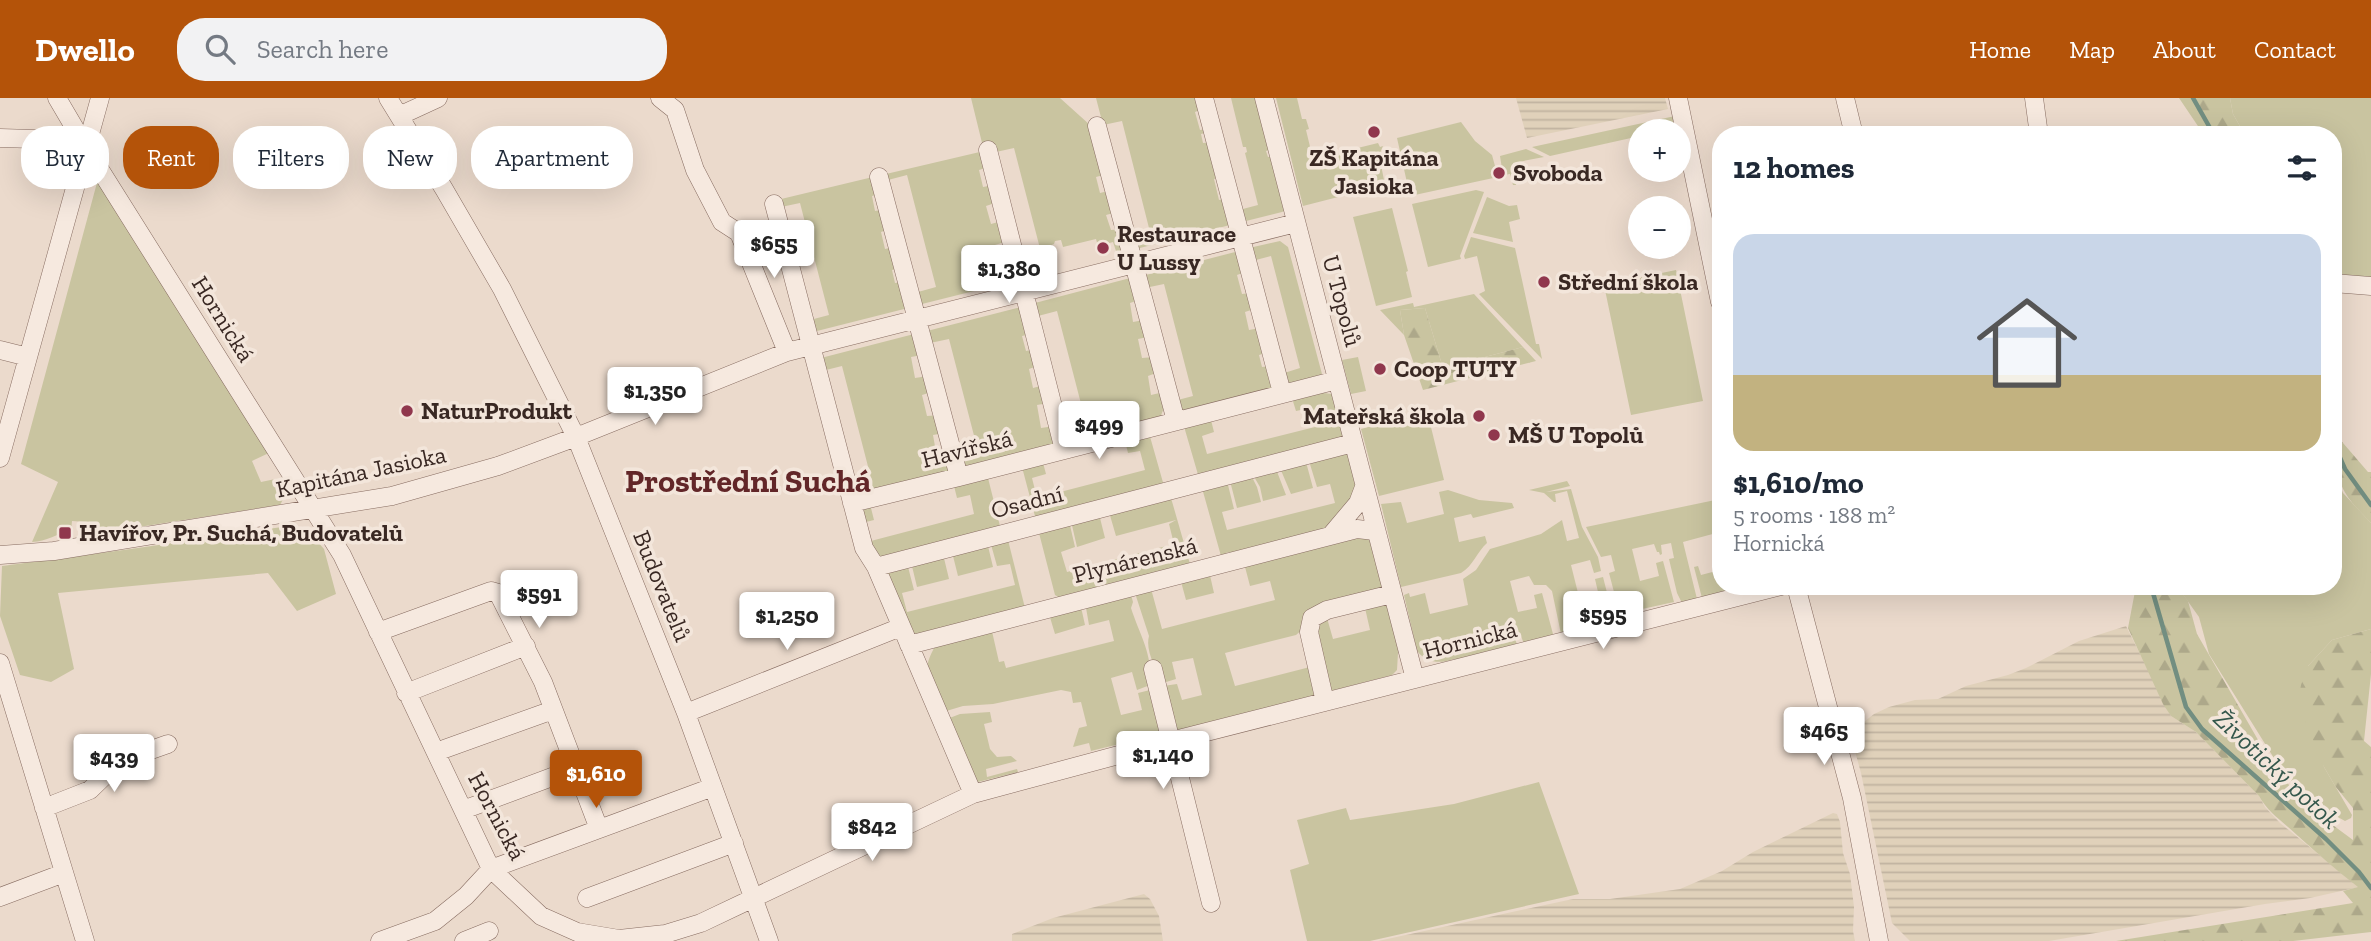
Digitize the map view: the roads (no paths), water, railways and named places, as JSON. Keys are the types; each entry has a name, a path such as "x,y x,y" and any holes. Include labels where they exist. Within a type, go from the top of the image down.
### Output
{"street":[{"name":"Hornická","path":"57,98 73,126"},
{"path":"93,126 100,98"},
{"name":"Budovatelů","path":"388,98 502,289 576,437 686,713 769,941"},
{"path":"399,116 438,98"},
{"path":"660,98 675,110 695,170 722,222 739,233 787,352"},
{"path":"1204,98 1282,393"},
{"name":"U Topolů","path":"1264,98 1415,679"},
{"path":"1678,98 1712,263"},
{"path":"1845,98 1852,126"},
{"path":"2034,98 2038,126"},
{"path":"1097,126 1176,421"},
{"path":"0,138 21,139"},
{"path":"988,150 1064,450"},
{"path":"879,177 959,477"},
{"name":"Hornická","path":"109,184 342,555 491,869 541,916 576,937 619,939 665,934 701,923 973,794 1746,595"},
{"path":"0,458 76,189"},
{"path":"774,204 864,548 876,567 973,794"},
{"name":"Kapitána Jasioka","path":"0,555 54,551 392,496 496,467 787,352 1296,223"},
{"path":"2342,284 2371,286"},
{"path":"0,350 28,357"},
{"name":"Havířská","path":"852,503 1337,380"},
{"name":"Osadní","path":"876,567 1353,443"},
{"path":"1331,535 1358,503 1364,487"},
{"name":"Plynárenská","path":"909,645 1357,528 1375,531"},
{"path":"378,632 495,591 502,598 543,682 599,829"},
{"path":"1325,702 1309,632 1312,618 1326,610 1392,594"},
{"path":"1798,595 1852,798 1878,941"},
{"path":"686,713 901,627"},
{"path":"406,693 526,646"},
{"path":"0,663 85,941"},
{"path":"1153,669 1211,903"},
{"path":"436,752 553,710"},
{"path":"44,808 90,790 120,761 168,744"},
{"path":"463,810 576,768"},
{"path":"380,941 435,920 466,896 491,869 713,787"},
{"path":"587,898 734,843"},
{"path":"0,897 64,873"},
{"path":"464,941 489,931"}],"waterway":[{"name":"Životický potok","path":"2193,98 2209,126"},
{"path":"2342,462 2371,505"},
{"name":"Životický potok","path":"2154,595 2186,707 2202,729 2326,839 2371,888"}],"place":[{"name":"ZŠ Kapitána Jasioka","path":"1374,132"},
{"name":"Svoboda","path":"1499,173"},
{"name":"Restaurace U Lussy","path":"1103,248"},
{"name":"Střední škola","path":"1544,282"},
{"name":"Coop TUTY","path":"1380,369"},
{"name":"NaturProdukt","path":"407,411"},
{"name":"Mateřská škola","path":"1479,416"},
{"name":"MŠ U Topolů","path":"1494,435"},
{"name":"Havířov, Pr. Suchá, Budovatelů","path":"65,533"}],"district":[{"name":"Prostřední Suchá","path":"748,481"}]}
